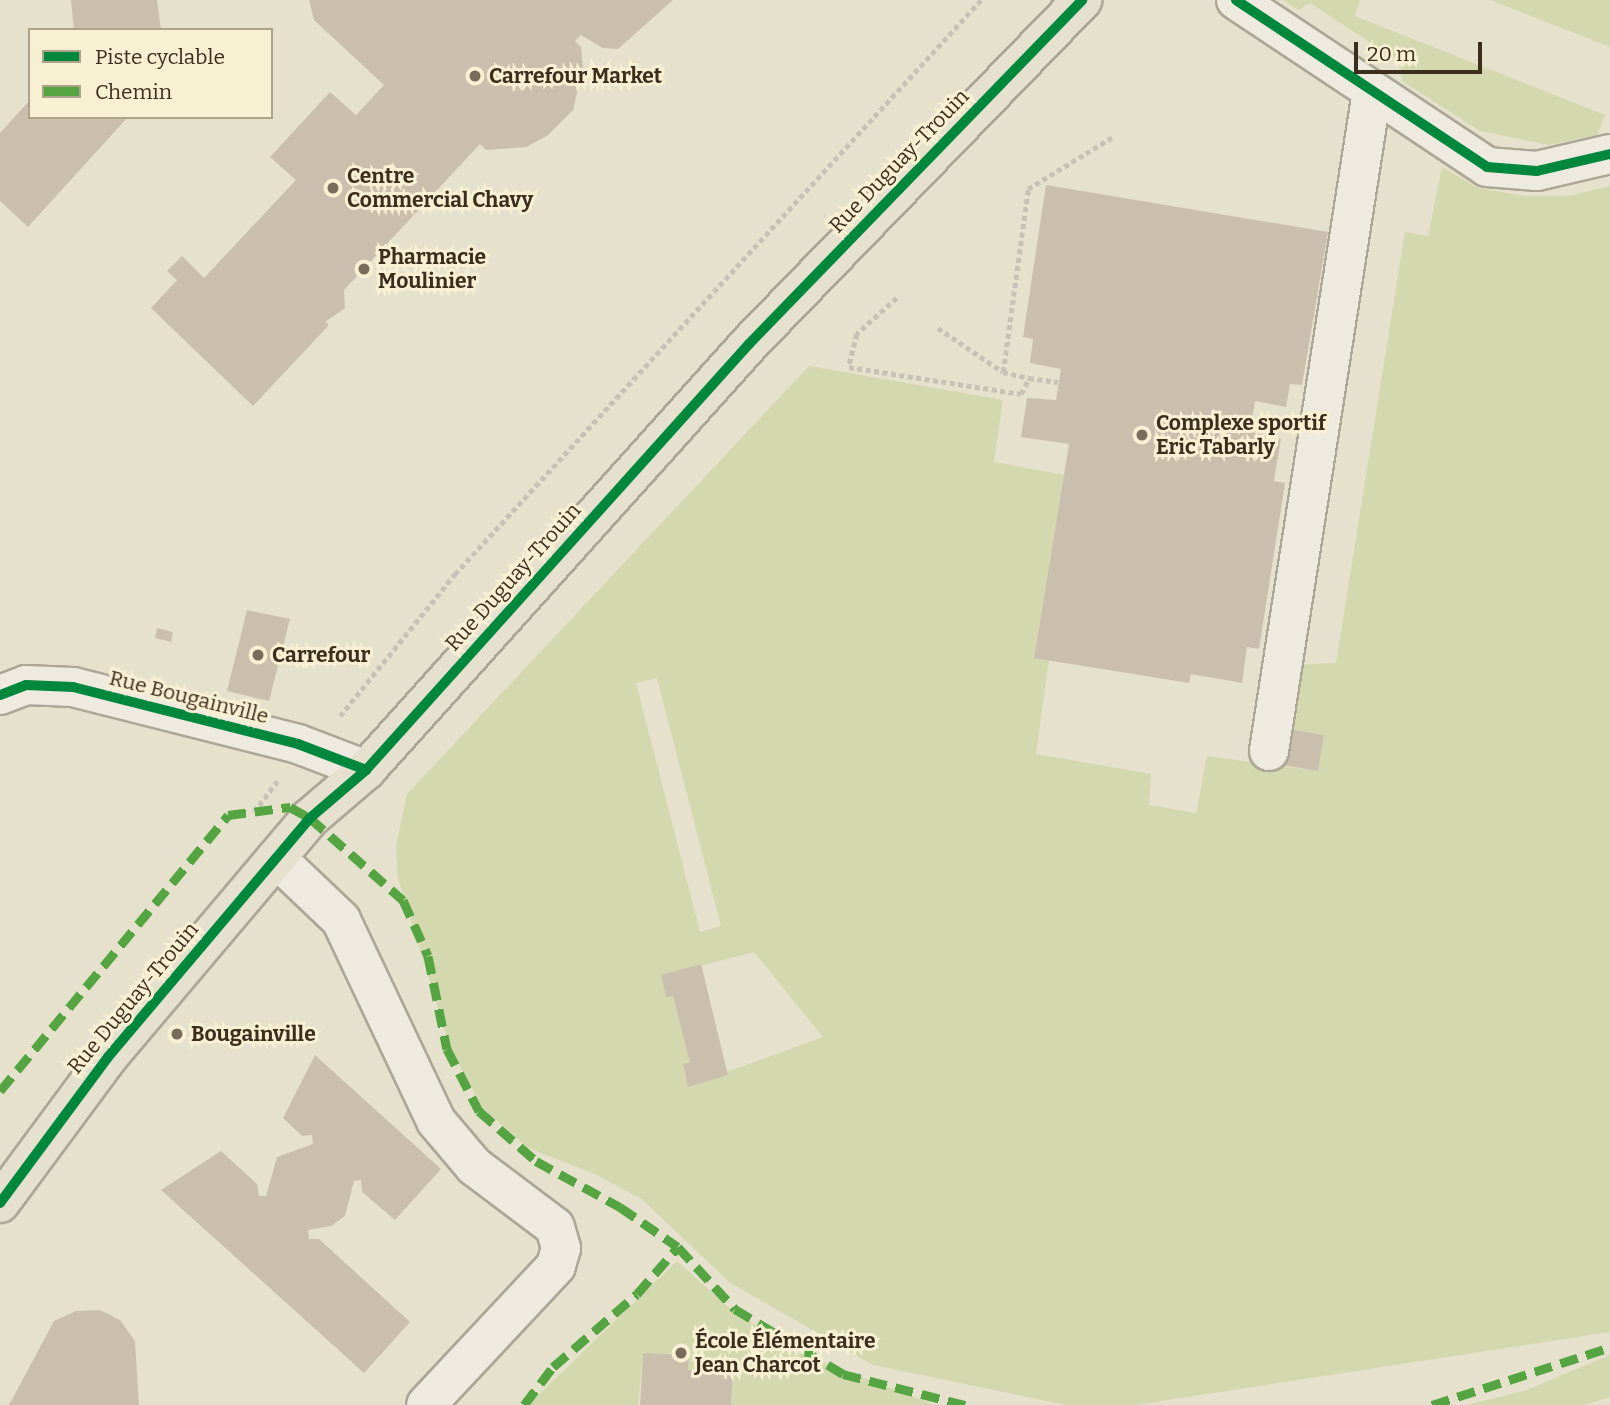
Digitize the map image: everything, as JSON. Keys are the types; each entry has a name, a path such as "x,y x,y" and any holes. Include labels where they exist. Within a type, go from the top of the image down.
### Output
{"main road":[{"name":"Rue Duguay-Trouin","path":"0,1203 108,1057 310,818 366,770 749,344 1082,0"}],"street":[{"path":"1236,0 1488,167 1537,171 1610,154"},
{"path":"1269,751 1372,92"},
{"name":"Rue Bougainville","path":"0,695 26,685 73,687 298,744 366,770"},
{"path":"276,858 341,920 436,1121 474,1166 555,1227 561,1248 556,1266 426,1405"}],"path":[{"path":"335,722 455,574 981,0"},
{"path":"1003,372 1028,190 1114,136"},
{"path":"897,298 857,334 849,368 1021,394 1029,378"},
{"path":"937,328 1003,372 1058,382"},
{"path":"254,812 284,772"}],"green space":[{"path":"1283,0 1360,0 1355,16 1605,115 1597,135 1549,145 1480,131 1402,81 1400,62 1310,3 1298,10"},
{"path":"1490,0 1610,0 1610,47"},
{"path":"1442,167 1478,188 1525,196 1569,196 1610,186 1610,1332 1136,1405 1066,1405 873,1365 729,1282 643,1200 595,1174 528,1148 482,1107 451,1050 398,878 396,846 407,794 809,366 1003,400 994,462 1064,475 1034,657 1049,660 1036,754 1151,774 1149,805 1196,813 1207,756 1318,771 1324,735 1282,728 1290,665 1336,663 1405,232 1428,236","holes":["657,678 721,926 700,932 636,683","754,952 823,1037 688,1086 683,1065 690,1063 673,996 666,997 661,976"]},
{"name":"École Élémentaire Jean Charcot","path":"677,1261 728,1307 798,1353 935,1405 731,1405 733,1374 688,1370 689,1355 643,1353 638,1405 528,1405"},
{"path":"1610,1355 1610,1397 1585,1405 1466,1405 1524,1391"}],"building":[{"path":"71,0 157,0 161,28 74,28"},
{"path":"309,0 673,0 618,49 603,48 581,35 575,41 581,47 583,69 573,110 547,136 526,147 486,150 480,144 344,290 345,308 325,322 329,325 253,406 151,308 177,280 167,271 182,256 204,278 296,180 270,157 330,92 356,115 384,85 314,20"},
{"path":"28,102 28,119 126,119 28,227 0,201 0,133"},
{"name":"Complexe sportif Eric Tabarly","path":"1046,185 1328,232 1302,385 1290,384 1286,407 1255,401 1250,432 1281,438 1274,481 1285,483 1259,649 1247,647 1242,683 1191,674 1189,683 1034,658 1069,444 1021,437 1027,398 1056,400 1061,369 1030,363 1033,339 1023,337"},
{"name":"Carrefour","path":"247,610 290,619 269,701 227,691"},
{"path":"157,628 173,632 171,642 155,638"},
{"path":"1282,728 1324,735 1318,771 1276,764"},
{"path":"701,964 728,1075 688,1087 683,1064 690,1063 673,996 666,997 661,975"},
{"path":"315,1055 441,1169 395,1220 362,1192 361,1180 354,1181 345,1216 331,1226 308,1230 309,1239 319,1239 410,1322 364,1373 161,1190 221,1151 257,1184 259,1196 266,1196 277,1157 313,1144 312,1135 302,1136 283,1118"},
{"path":"100,1310 120,1320 135,1341 139,1405 9,1405 54,1321 76,1311"},
{"path":"643,1353 689,1355 688,1370 733,1374 731,1405 640,1405"}],"marked path":[{"path":"0,1091 228,815 290,807 310,818 403,900 428,956 447,1049 479,1111 536,1161 620,1207 678,1247 735,1309 843,1374 965,1405"},
{"path":"524,1405 553,1367 637,1294 678,1247"},
{"path":"1432,1405 1610,1347"}],"cycle path":[{"path":"0,1203 108,1057 310,818 366,770 749,344 1082,0"},
{"path":"1236,0 1487,167 1537,171 1610,154"},
{"path":"0,695 26,685 73,687 298,744 366,770"}],"place":[{"name":"Carrefour Market","path":"475,76"},
{"name":"Centre Commercial Chavy","path":"333,188"},
{"name":"Pharmacie Moulinier","path":"364,269"},
{"name":"Complexe sportif Eric Tabarly","path":"1142,435"},
{"name":"Carrefour","path":"258,655"},
{"name":"Bougainville","path":"177,1034"},
{"name":"École Élémentaire Jean Charcot","path":"681,1353"}]}
